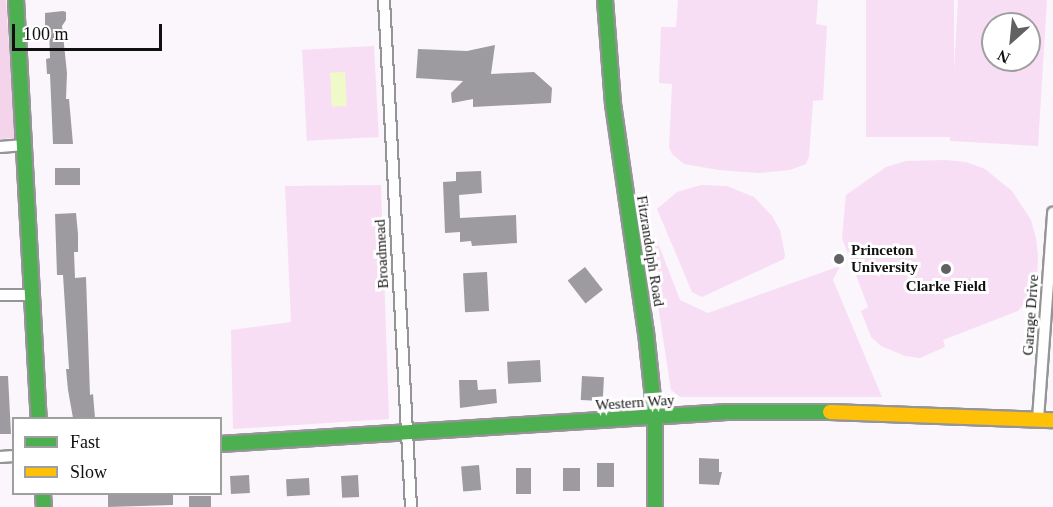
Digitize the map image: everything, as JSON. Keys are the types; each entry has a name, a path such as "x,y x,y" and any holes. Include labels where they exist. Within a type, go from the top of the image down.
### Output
{"street":[{"path":"16,0 39,417"},
{"name":"Broadmead","path":"384,0 411,507"},
{"name":"Fitzrandolph Road","path":"605,0 613,111 646,332 655,418 657,484 655,507"},
{"path":"0,147 24,145"},
{"name":"Garage Drive","path":"1038,419 1053,213"},
{"path":"0,296 32,295"},
{"name":"Western Way","path":"222,444 727,412 861,412 1053,420"}],"shaded area":[{"path":"0,0 6,0 15,138 0,139"},
{"path":"678,0 818,0 816,24 827,26 823,100 813,101 809,157 806,164 790,170 759,173 684,164 672,154 669,147 672,84 659,83 661,27 676,27"},
{"path":"866,0 954,0 954,137 866,137"},
{"path":"958,0 1047,0 1038,146 950,141"},
{"path":"374,46 379,137 307,141 302,50"},
{"path":"345,72 347,106 332,107 330,73"},
{"name":"Clarke Field","path":"906,161 966,162 985,169 1012,191 1031,220 1036,238 1037,283 1033,293 1018,311 943,340 945,347 920,358 905,356 881,346 871,337 861,311 868,307 842,238 846,195 886,167"},
{"path":"381,185 389,419 233,429 231,330 291,322 285,186"},
{"path":"701,185 727,186 754,197 772,216 780,230 785,255 784,259 702,297 692,292 657,209 677,192"},
{"path":"646,227 658,243 680,300 708,313 840,266 833,280 882,397 680,397 671,390"}],"building":[{"path":"66,12 66,20 62,26 67,73 66,99 69,99 73,144 53,144 50,74 47,74 46,59 50,58 49,27 45,27 45,13"},
{"path":"495,45 491,74 534,72 552,88 551,103 473,107 473,99 452,103 451,93 463,81 416,78 418,49 467,51"},
{"path":"55,168 80,168 80,185 55,185"},
{"path":"481,171 482,193 459,195 460,218 516,215 517,243 472,246 471,241 460,242 460,232 445,233 443,182 456,181 456,172"},
{"path":"76,213 78,252 74,252 75,278 86,277 90,395 93,394 95,417 73,417 66,369 69,369 63,275 57,275 55,214"},
{"path":"585,267 603,290 586,303 568,281"},
{"path":"487,272 489,311 465,312 463,273"},
{"path":"540,360 541,382 508,384 507,362"},
{"path":"0,376 8,376 11,434 0,434"},
{"path":"582,376 604,377 603,401 581,400"},
{"path":"459,380 477,380 478,390 496,389 497,403 460,408"},
{"path":"699,458 719,459 719,472 722,472 719,485 699,484"},
{"path":"597,463 614,463 614,487 597,487"},
{"path":"479,465 481,490 463,491 461,467"},
{"path":"516,468 531,468 531,494 516,494"},
{"path":"563,468 580,468 580,491 563,491"},
{"path":"249,475 250,493 231,494 230,476"},
{"path":"358,475 359,497 342,498 341,476"},
{"path":"309,478 310,495 287,496 286,479"},
{"path":"108,495 173,495 173,505 108,507"},
{"path":"189,496 211,496 211,507 189,507"}],"traffic: fast":[{"path":"16,0 39,417"},
{"path":"605,0 613,104 646,332 655,418 655,507"},
{"path":"222,444 727,412 830,412"},
{"path":"43,495 44,507"}],"traffic: slow":[{"path":"830,412 1053,420"}],"place":[{"name":"Princeton University","path":"839,259"},
{"name":"Clarke Field","path":"946,269"}]}
